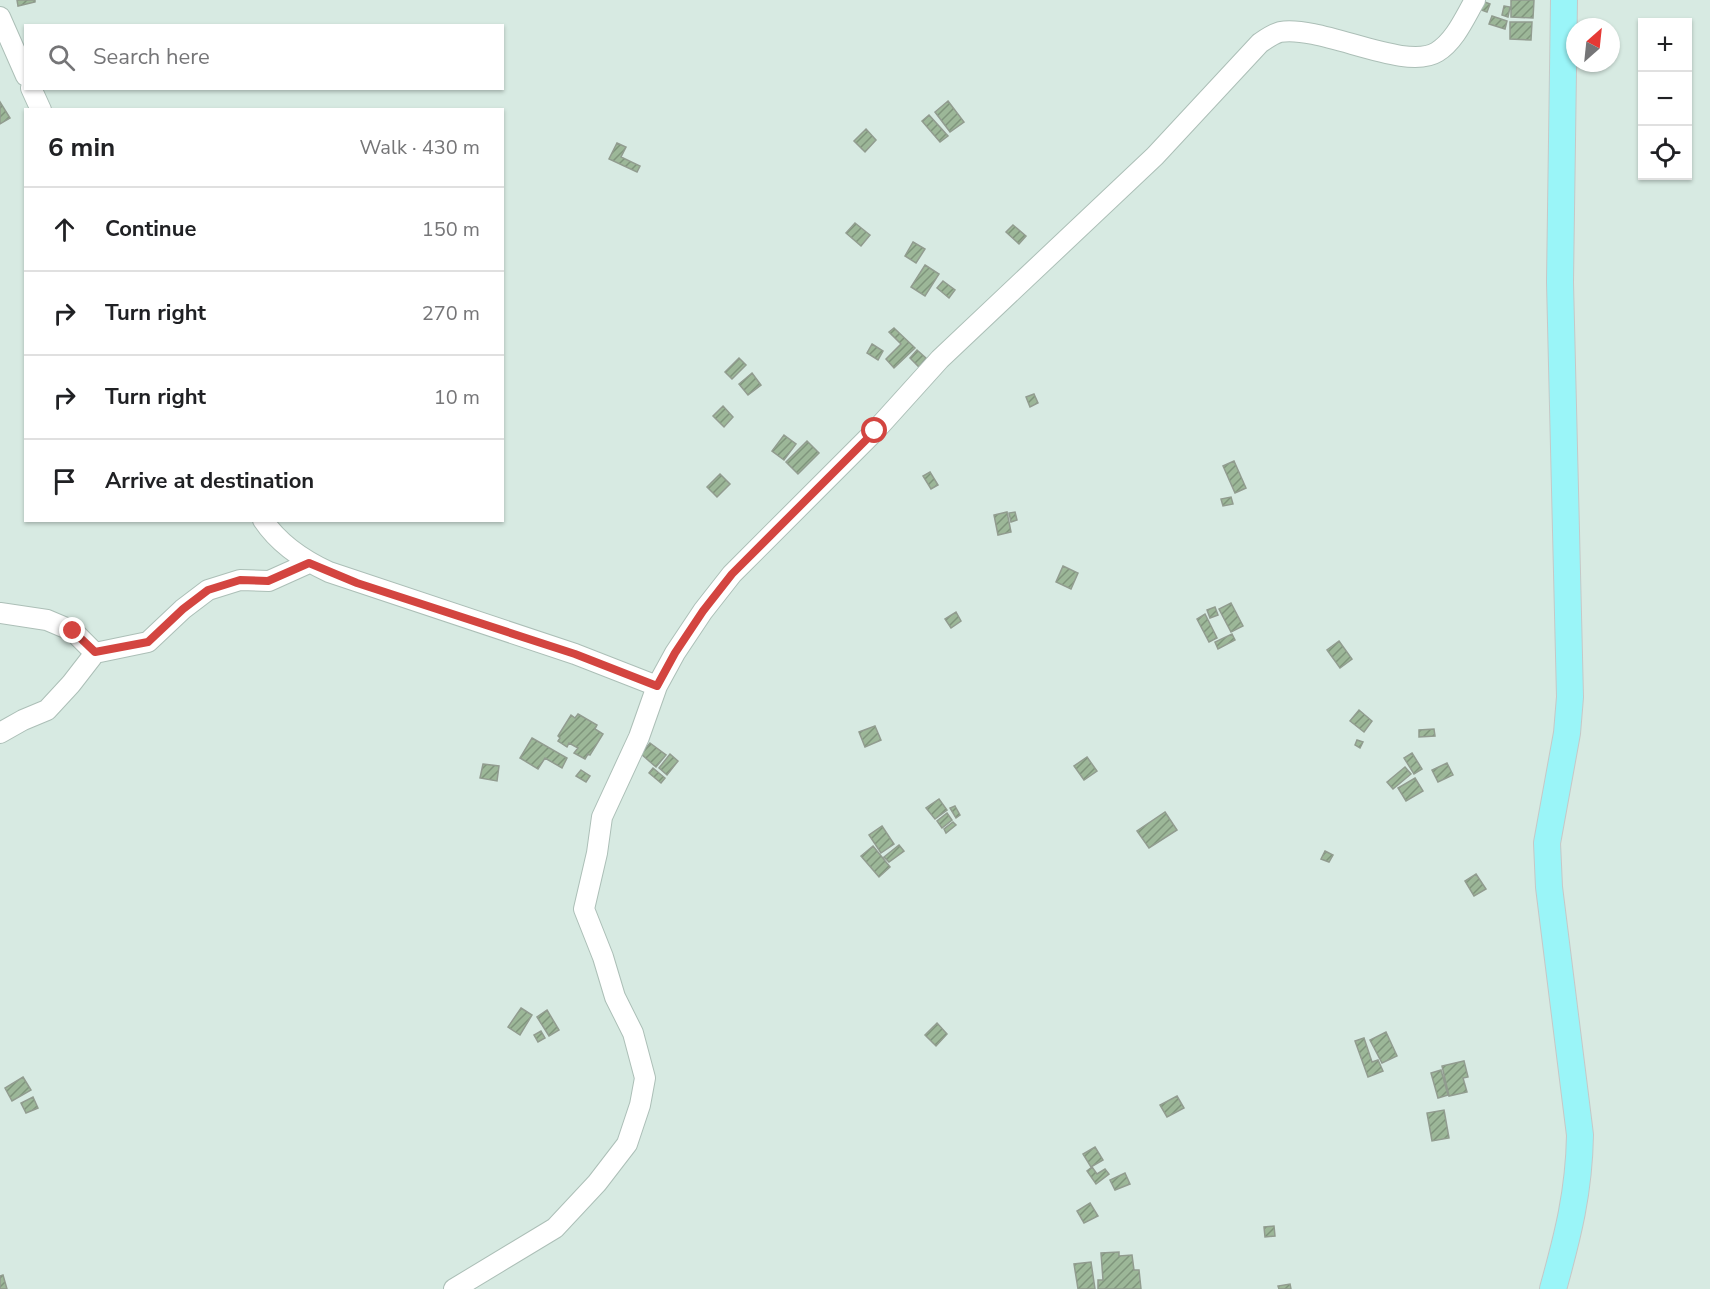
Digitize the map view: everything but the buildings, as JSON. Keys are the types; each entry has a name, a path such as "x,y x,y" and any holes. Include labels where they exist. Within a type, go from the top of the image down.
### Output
{"main road":[{"path":"1553,1289 1575,1206 1580,1170 1580,1135 1549,887 1547,843 1567,733 1570,697 1560,282 1564,0"}],"street":[{"path":"454,1289 555,1228 597,1183 627,1144 640,1105 645,1078 633,1034 615,997 603,957 584,909 597,853 602,817 639,737 657,686 675,653 703,611 732,574 875,431 940,359 1155,156 1260,43 1277,33 1297,31 1423,58 1438,52 1450,40 1475,0"},
{"path":"1,20 24,72"},
{"path":"32,90 41,108"},
{"path":"265,522 287,547 309,563 357,583 575,654 657,686"},
{"path":"0,733 47,710 71,684 95,652 148,642 183,609 208,590 240,580 268,581 309,563"},
{"path":"0,613 47,620 73,631 95,652"}],"route":[{"path":"73,631 95,652 148,642 183,609 208,590 240,580 268,581 309,563 357,583 575,654 657,686 675,653 703,611 732,574 875,431"}]}
